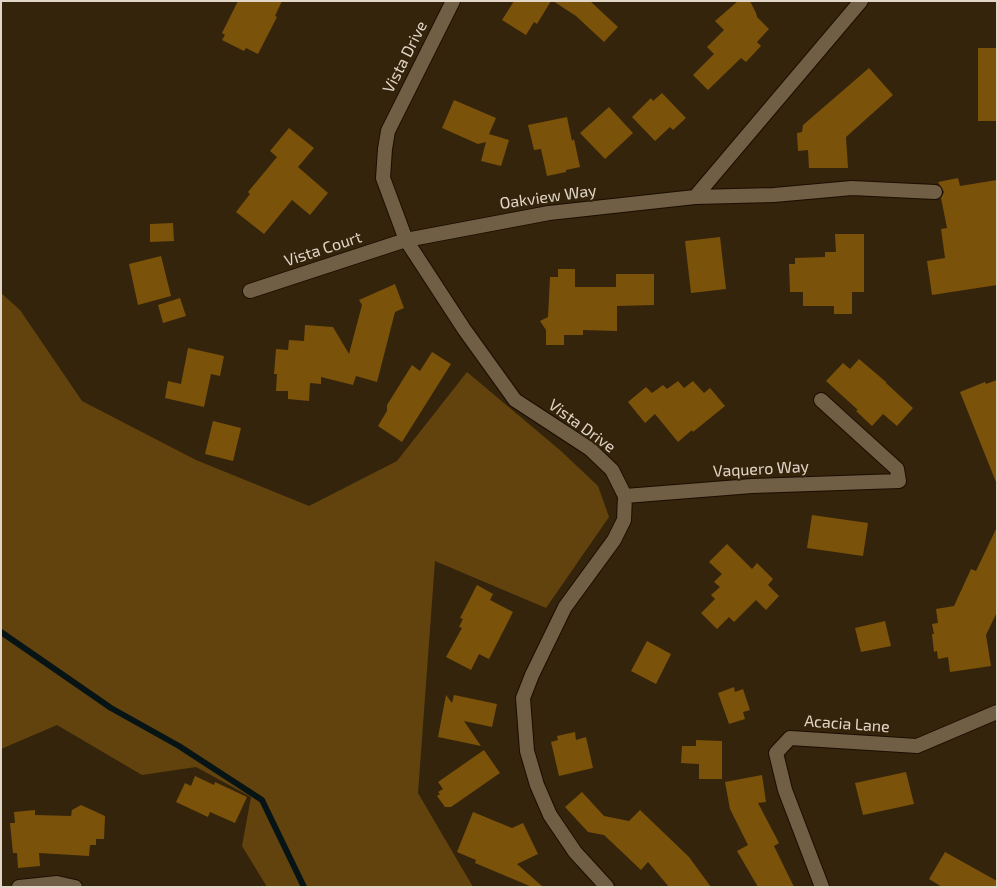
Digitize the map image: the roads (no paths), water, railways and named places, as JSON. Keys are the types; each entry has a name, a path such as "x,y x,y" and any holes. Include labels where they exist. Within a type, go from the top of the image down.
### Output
{"street":[{"name":"Vista Drive","path":"454,1 388,131 384,149 383,178 406,240 464,329 515,400 590,449 612,470 625,496 624,520 614,540 565,607 523,698 527,751 537,785 550,815 575,852 607,887"},
{"path":"695,197 861,1"},
{"name":"Oakview Way","path":"406,240 549,212 695,197 774,195 852,188 935,192"},
{"name":"Vista Court","path":"250,290 406,240"},
{"name":"Vaquero Way","path":"625,496 752,486 899,481 896,469 821,400"},
{"name":"Acacia Lane","path":"822,887 785,790 776,753 790,738 917,746 997,712"},
{"path":"19,887 57,883 75,887"}],"waterway":[{"path":"1,632 111,708 179,746 262,800 304,887"}]}
